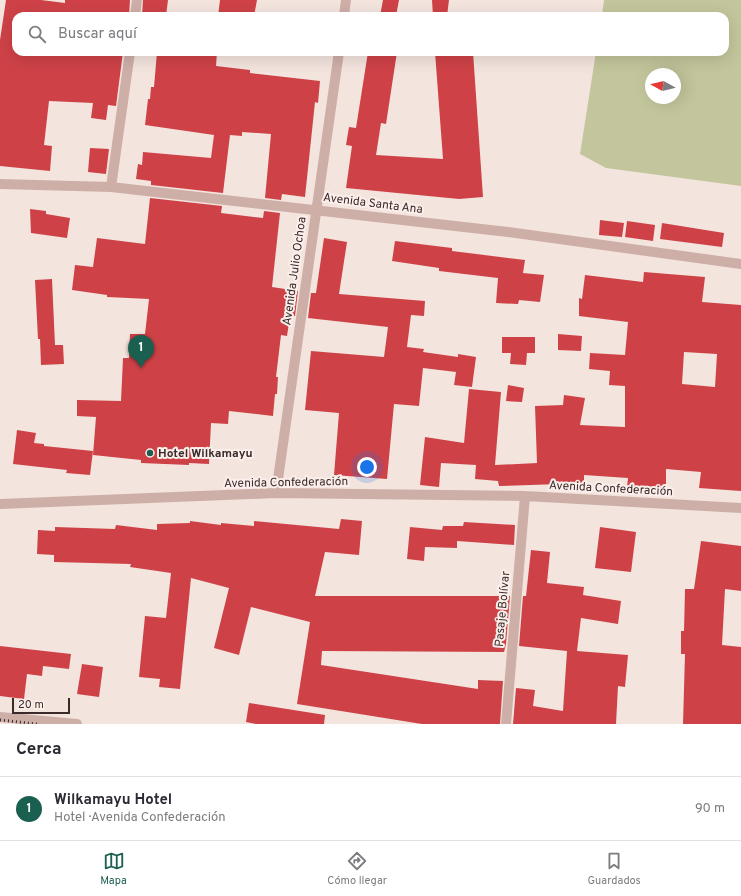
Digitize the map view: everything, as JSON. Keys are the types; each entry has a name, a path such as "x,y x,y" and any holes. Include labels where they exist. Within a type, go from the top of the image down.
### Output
{"street":[{"path":"136,12 137,0"},
{"path":"344,12 346,0"},
{"path":"111,187 129,56"},
{"name":"Avenida Julio Ochoa","path":"276,493 338,56"},
{"name":"Avenida Santa Ana","path":"0,184 111,187 508,232 741,264"},
{"name":"Avenida Confederación","path":"0,504 276,493 525,496 741,508"},
{"name":"Pasaje Bolívar","path":"506,724 525,496"},
{"path":"0,717 16,722 77,724"}],"green space":[{"path":"604,0 741,0 741,186 606,168 580,154 595,56 729,56 729,12 602,12"}],"building":[{"path":"6,0 41,0 65,3 65,0 130,0 129,12 12,12 12,56 122,56 116,106 108,105 106,120 91,118 93,103 49,101 44,145 52,146 50,171 0,166 0,40"},
{"path":"143,0 168,0 166,12 142,12"},
{"path":"220,0 257,0 255,12 218,12"},
{"path":"383,0 399,0 397,12 381,12"},
{"path":"432,0 449,0 448,12 433,12"},
{"path":"157,56 217,56 216,66 250,70 250,73 320,81 318,103 315,102 305,197 282,194 281,200 265,198 271,134 242,132 242,136 230,135 223,193 151,185 151,181 136,179 138,164 142,165 143,152 211,158 214,135 145,125 148,99 150,99 151,87 154,87"},
{"path":"367,56 396,56 386,124 381,123 376,155 443,159 435,56 473,56 483,197 459,199 346,188 352,146 346,145 349,127 356,128"},
{"path":"90,148 109,149 106,174 88,172"},
{"path":"150,198 222,206 221,213 263,218 264,211 280,213 272,287 298,291 295,316 290,316 287,336 281,335 276,377 278,377 277,394 275,394 273,416 229,411 228,424 211,423 209,464 189,463 189,465 141,463 141,460 93,455 96,417 77,416 77,400 121,401 123,358 129,358 130,334 145,334 149,299 107,297 107,295 72,290 75,265 93,267 97,238 145,244"},
{"path":"30,209 46,211 46,214 70,218 67,238 31,233"},
{"path":"600,220 624,223 622,237 599,235"},
{"path":"627,221 655,225 653,241 625,237"},
{"path":"662,223 724,233 722,247 660,239"},
{"path":"324,238 347,242 339,294 425,301 424,316 411,315 407,347 424,349 423,352 458,357 458,354 476,357 472,387 454,385 456,372 423,368 419,406 394,404 387,479 334,475 339,413 305,410 311,351 384,357 388,327 308,318 311,293 316,293"},
{"path":"395,241 452,248 452,251 525,260 523,273 544,275 540,302 519,300 518,304 496,303 498,278 439,271 439,268 392,261"},
{"path":"644,272 705,277 702,302 741,305 741,491 699,488 701,472 666,469 666,488 645,486 645,488 627,487 628,478 584,475 584,484 560,483 499,486 498,481 475,479 476,465 441,463 439,487 420,485 425,437 464,443 469,389 501,392 495,465 537,463 535,406 563,405 564,395 585,398 580,425 625,427 625,386 609,385 610,371 589,369 590,353 625,355 628,322 579,316 579,298 582,299 585,275 643,282","holes":["684,352 717,354 715,387 682,384"]},
{"path":"52,279 55,345 63,345 64,364 41,365 35,280"},
{"path":"558,334 582,336 581,351 558,350"},
{"path":"502,337 535,337 535,353 527,353 526,365 510,364 511,353 502,353"},
{"path":"508,385 524,388 522,402 506,401"},
{"path":"17,430 36,433 34,443 44,444 44,446 93,451 90,475 66,473 67,470 13,464"},
{"path":"341,519 362,521 359,555 325,552 315,596 510,596 506,644 504,652 322,651 321,665 478,689 478,680 503,681 500,724 422,724 297,704 310,622 251,607 239,655 214,648 229,588 191,578 180,689 159,687 160,679 139,677 145,616 166,618 171,573 130,567 131,564 54,562 54,555 37,554 38,530 55,531 55,527 115,529 116,525 157,530 157,524 190,523 190,521 221,525 221,523 254,526 254,521 339,529"},
{"path":"464,522 515,525 514,545 457,541 457,548 425,547 424,561 407,559 410,527 442,530 443,526 463,526"},
{"path":"600,527 636,532 631,572 595,568"},
{"path":"701,541 741,546 741,591 725,589 722,645 741,647 741,724 683,724 685,654 681,654 681,631 684,631 685,589 694,589"},
{"path":"531,550 550,552 547,583 584,587 583,595 621,601 618,624 581,618 577,651 628,655 625,687 618,686 616,724 513,724 516,688 535,690 533,706 563,711 567,651 519,646 523,596 526,596"},
{"path":"0,646 71,654 69,669 43,666 42,676 27,674 24,699 0,696"},
{"path":"82,664 103,667 99,697 77,694"},
{"path":"249,703 325,715 324,724 256,724 246,722"}],"railway":[{"path":"0,720 37,724"}],"place":[{"name":"Wilkamayu Hotel","path":"141,368"},
{"name":"Hotel Wilkamayu","path":"150,453"}]}
